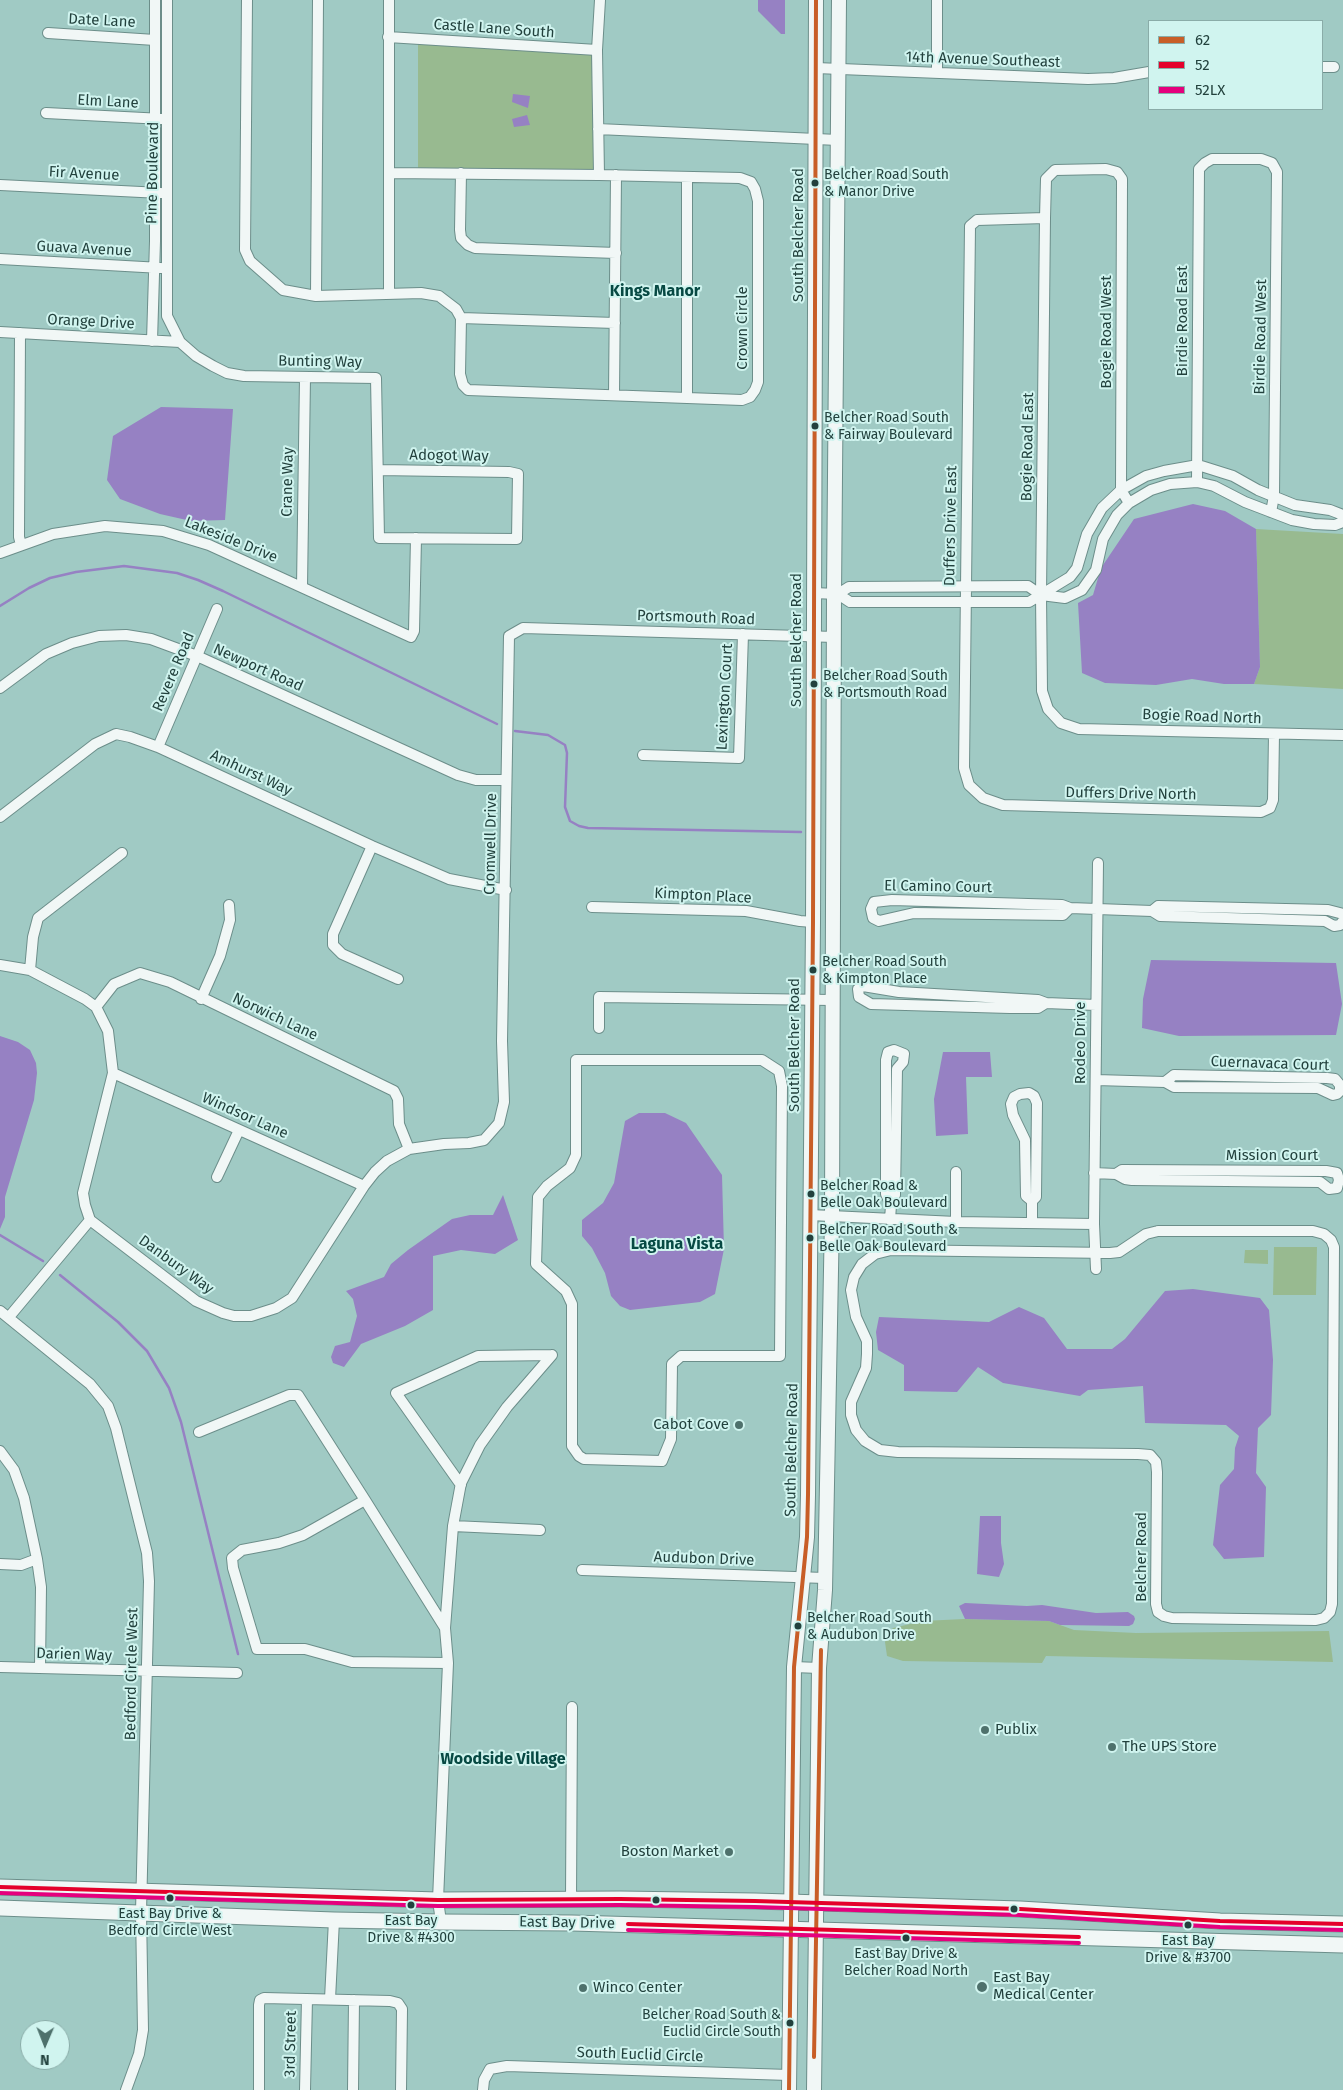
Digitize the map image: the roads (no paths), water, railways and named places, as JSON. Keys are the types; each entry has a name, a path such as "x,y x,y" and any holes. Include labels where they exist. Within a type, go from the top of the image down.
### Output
{"main road":[{"name":"South Belcher Road","path":"789,2090 794,1668 803,1578 808,1494 816,0"},
{"path":"814,2090 819,1668 826,1578 832,1217 839,0"},
{"name":"East Bay Drive","path":"0,1886 438,1900 638,1899 1054,1910 1220,1921 1343,1924"},
{"name":"East Bay Drive","path":"0,1908 334,1920 572,1922 1343,1945"}],"street":[{"name":"Pine Boulevard","path":"152,341 156,119 155,0"},
{"name":"Pine Boulevard","path":"168,0 167,316 180,342"},
{"path":"247,0 245,250 250,261 283,290 316,296 421,293 439,296 456,309 461,318 615,323"},
{"path":"316,296 318,0"},
{"path":"389,0 389,294"},
{"path":"599,174 598,50 600,0"},
{"path":"936,73 937,0"},
{"name":"Date Lane","path":"48,33 155,40"},
{"name":"Castle Lane South","path":"388,37 598,50"},
{"path":"1323,67 1334,67"},
{"name":"14th Avenue Southeast","path":"816,68 1088,79 1114,78 1148,72"},
{"name":"Elm Lane","path":"46,113 168,119"},
{"path":"598,129 838,140"},
{"name":"Birdie Road East","path":"1197,482 1199,169 1204,163 1212,159 1260,159 1272,163"},
{"name":"Birdie Road West","path":"1271,512 1274,496 1277,172 1272,163"},
{"name":"Bogie Road West","path":"1055,170 1106,169 1117,172 1122,180 1121,490"},
{"name":"Bogie Road East","path":"1055,170 1046,179 1045,218 1041,595 1042,691 1048,709 1061,723"},
{"path":"461,173 460,230 461,238 468,245 475,248 616,253"},
{"name":"Crown Circle","path":"389,174 599,174 740,178 750,182 755,189 758,201 758,382 750,397 742,400 468,390 463,385 460,374 461,318"},
{"path":"614,395 616,175"},
{"path":"687,177 687,398"},
{"name":"Fir Avenue","path":"0,185 167,193"},
{"name":"Duffers Drive East","path":"983,798 969,785 964,768 970,226 977,220 1045,218"},
{"name":"Guava Avenue","path":"0,259 167,269"},
{"name":"Orange Drive","path":"0,332 180,342"},
{"path":"20,333 19,537 21,545"},
{"name":"Bunting Way","path":"180,342 196,356 227,372 244,376 376,378 378,470"},
{"name":"Crane Way","path":"302,586 305,377"},
{"path":"836,594 850,602 1029,602 1070,577 1078,568 1087,534 1102,508 1121,490 1146,476 1198,465 1233,476 1258,490 1295,504 1330,510 1343,515"},
{"path":"378,470 379,538 416,538"},
{"name":"Adogot Way","path":"378,470 508,472 518,474 518,539 416,538"},
{"path":"813,594 836,594 849,587 965,585 1028,586 1041,595 1065,598 1082,590 1096,570 1103,539 1117,515 1129,503 1150,490 1170,484 1197,482 1214,486 1271,512 1314,524 1335,525 1343,522"},
{"path":"1121,490 1129,503"},
{"name":"Lakeside Drive","path":"0,553 53,534 105,526 163,531 210,545 411,637 414,631 416,538"},
{"path":"886,586 886,602"},
{"name":"Revere Road","path":"158,747 217,609"},
{"name":"Cromwell Drive","path":"504,1102 502,1041 509,636 523,628 557,628"},
{"name":"Portsmouth Road","path":"557,628 835,637"},
{"name":"Lexington Court","path":"643,755 739,758 743,634"},
{"name":"Newport Road","path":"0,688 46,654 72,643 99,636 126,635 151,638 197,656 458,775 476,780 506,780"},
{"name":"Bogie Road North","path":"1061,723 1079,729 1343,735"},
{"name":"Amhurst Way","path":"0,817 95,744 116,734 158,747 372,846 449,879 506,890"},
{"name":"Duffers Drive North","path":"983,798 1003,805 1261,812 1270,808 1273,800 1274,734"},
{"path":"372,846 333,934 333,945 342,954 398,979"},
{"path":"30,970 33,936 38,918 122,853"},
{"name":"Rodeo Drive","path":"1094,1224 1098,863"},
{"name":"El Camino Court","path":"1070,908 1063,915 914,913 879,921 873,918 871,909 874,902 892,900 1062,905 1070,908 1152,911 1160,916 1326,921 1334,926 1340,925 1343,921"},
{"path":"201,999 218,962 230,920 229,905"},
{"name":"El Camino Court","path":"1152,911 1158,906 1328,910 1343,914"},
{"name":"Kimpton Place","path":"592,907 746,911 812,922"},
{"path":"0,965 30,970 85,999 96,1007 108,1032 113,1073 83,1193 84,1205 90,1220 10,1317"},
{"name":"Norwich Lane","path":"96,1007 114,984 140,973 170,982 201,999 394,1091 398,1100 399,1124 409,1149"},
{"path":"1046,1003 1038,1008 871,1004 859,997 858,989 863,986 898,992 1038,1000 1046,1003 1096,1004"},
{"path":"599,1028 599,997 833,1000"},
{"path":"890,1220 891,1205 895,1195 898,1069 903,1062 904,1054 894,1050 888,1052 886,1060 886,1194 891,1205"},
{"path":"576,1060 762,1060 779,1071 782,1086 782,1214 780,1356 681,1356 672,1364 671,1439 662,1461 584,1459 579,1456 572,1446 572,1304 566,1291 536,1264 538,1197 547,1186 570,1168 576,1155 576,1060"},
{"name":"Windsor Lane","path":"113,1073 364,1186"},
{"name":"Cuernavaca Court","path":"1096,1080 1165,1082 1174,1087 1318,1088 1333,1095 1340,1091 1340,1085 1335,1079 1327,1078 1174,1076 1165,1082"},
{"path":"1032,1201 1026,1196 1025,1140 1013,1115 1011,1104 1014,1097 1020,1094 1034,1096 1037,1103 1036,1197 1032,1201 1032,1223"},
{"name":"Danbury Way","path":"90,1220 196,1301 234,1316 251,1316 276,1308 292,1298 364,1186 387,1161 409,1149 484,1140 499,1123 504,1102"},
{"path":"217,1177 238,1130"},
{"name":"Mission Court","path":"1094,1174 1116,1174 1124,1179 1132,1180 1320,1182 1329,1189 1337,1188 1339,1180 1337,1173 1326,1171 1122,1170 1116,1174"},
{"path":"956,1172 956,1222"},
{"path":"810,1215 890,1220 1094,1224 1096,1269"},
{"name":"Belcher Road","path":"1158,1231 1313,1231 1324,1234 1331,1240 1334,1247 1332,1604 1330,1612 1324,1618 1316,1620 1172,1618 1158,1612 1156,1604 1157,1472 1156,1462 1150,1455 898,1452 880,1450 865,1441 856,1430 851,1415 851,1402 866,1368 868,1354 867,1341 856,1317 850,1290 854,1277 862,1264 875,1254 892,1250 1094,1252 1118,1252 1146,1234 1158,1231"},
{"name":"Bedford Circle West","path":"0,1311 10,1317 90,1384 108,1406 116,1428 147,1553 149,1580 141,1912 142,2030 139,2054 126,2090"},
{"path":"441,1922 438,1900 448,1664 446,1628 453,1526 461,1486 480,1445 502,1414 552,1355 478,1356 396,1393 461,1486"},
{"path":"199,1432 288,1395 298,1395 446,1628"},
{"path":"0,1451 14,1470 24,1498 37,1559 41,1587 40,1668"},
{"path":"365,1500 303,1535 279,1543 242,1550 232,1558 233,1568 257,1648 305,1649 352,1662 448,1664"},
{"path":"453,1526 540,1530"},
{"path":"0,1564 21,1565 37,1559"},
{"name":"Audubon Drive","path":"582,1570 826,1578"},
{"name":"Darien Way","path":"0,1667 237,1673"},
{"path":"794,1668 819,1668"},
{"path":"571,1900 572,1707"},
{"path":"330,1999 334,1920"},
{"path":"259,2090 259,2006 260,2000 264,1998 390,2001 398,2003 402,2009 401,2090"},
{"name":"3rd Street","path":"305,2090 307,1999"},
{"path":"353,2090 354,2000"},
{"name":"South Euclid Circle","path":"484,2090 484,2080 490,2069 507,2066 789,2075"}],"waterway":[{"path":"0,606 29,588 50,578 76,572 124,566 177,573 223,591 497,724"},
{"path":"515,731 548,735 565,745 567,753 565,807 570,821 579,826 588,828 801,832"},
{"path":"0,1235 43,1261"},
{"path":"60,1275 118,1322 147,1351 169,1388 181,1422 238,1654"}],"place":[{"name":"Belcher Road South & Manor Drive","path":"815,183"},
{"name":"Belcher Road South & Fairway Boulevard","path":"815,426"},
{"name":"Belcher Road South & Portsmouth Road","path":"814,684"},
{"name":"Belcher Road South & Kimpton Place","path":"813,970"},
{"name":"Belcher Road & Belle Oak Boulevard","path":"811,1194"},
{"name":"Belcher Road South & Belle Oak Boulevard","path":"810,1238"},
{"name":"Cabot Cove","path":"739,1425"},
{"name":"Belcher Road South & Audubon Drive","path":"798,1626"},
{"name":"Publix","path":"985,1730"},
{"name":"The UPS Store","path":"1112,1747"},
{"name":"Boston Market","path":"729,1852"},
{"name":"East Bay Drive & Bedford Circle West","path":"170,1898"},
{"name":"East Bay Drive & #4300","path":"411,1905"},
{"name":"East Bay Drive & #3700","path":"1188,1925"},
{"name":"East Bay Drive & Belcher Road North","path":"906,1938"},
{"name":"East Bay Medical Center","path":"982,1987"},
{"name":"Winco Center","path":"583,1988"},
{"name":"Belcher Road South & Euclid Circle South","path":"790,2023"}],"district":[{"name":"Kings Manor","path":"655,292"},
{"name":"Laguna Vista","path":"677,1245"},
{"name":"Woodside Village","path":"503,1760"}]}
